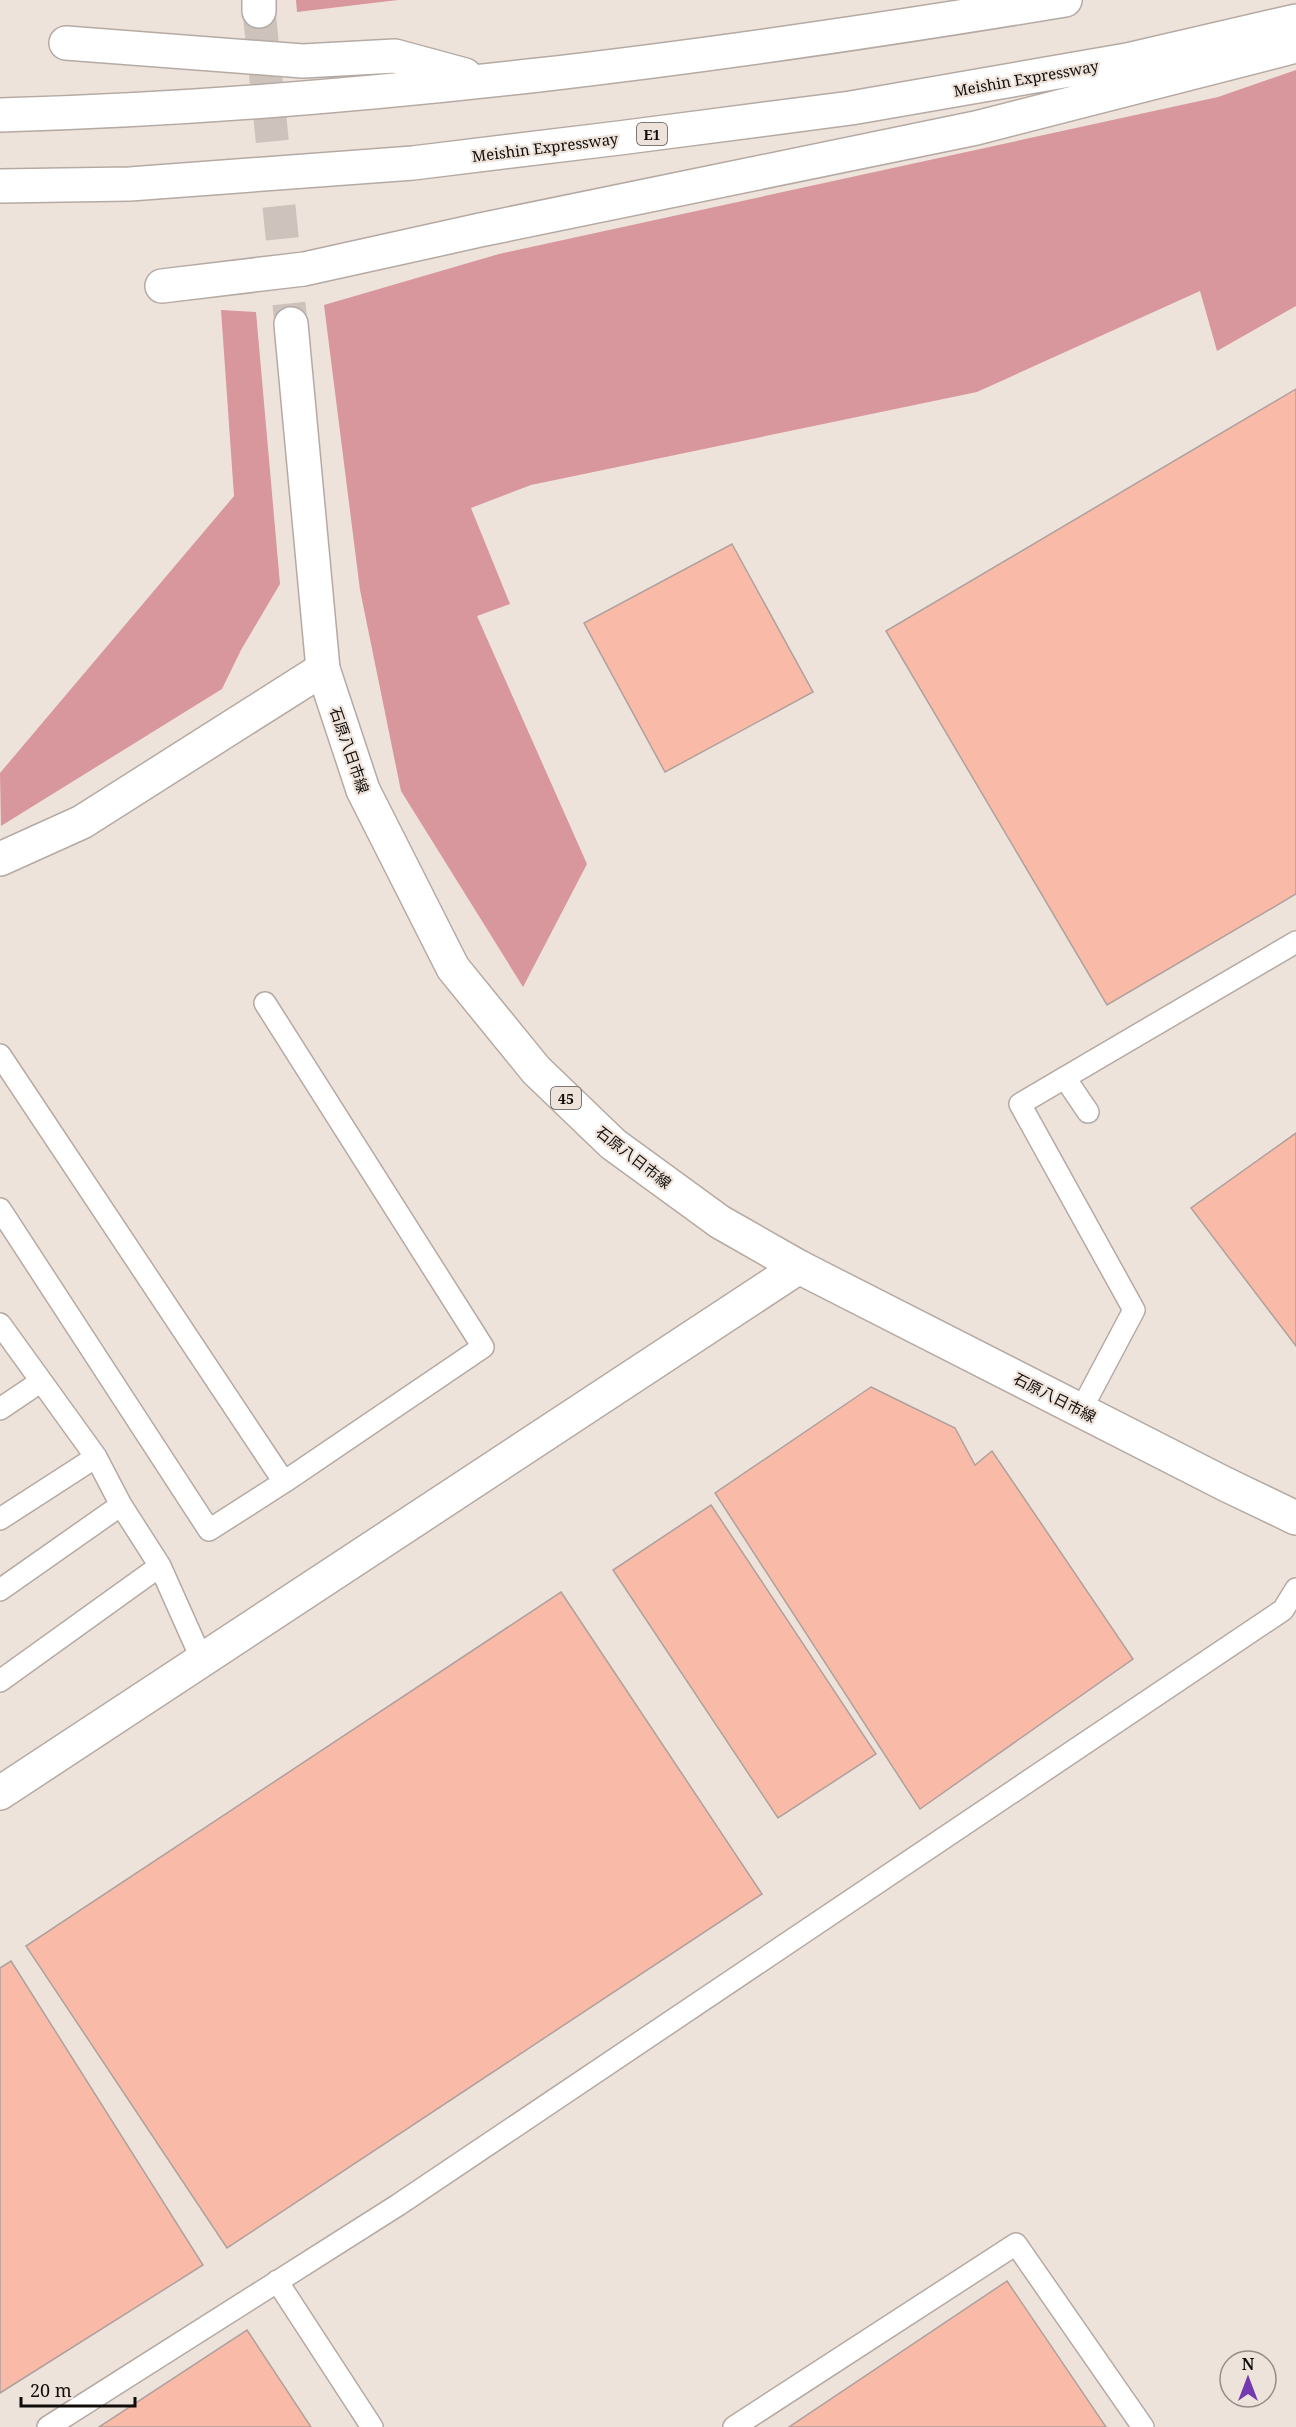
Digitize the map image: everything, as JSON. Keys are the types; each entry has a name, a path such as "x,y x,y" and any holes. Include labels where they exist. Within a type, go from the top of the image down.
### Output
{"main road":[{"path":"0,115 125,112 489,81 841,37 1065,0"},
{"name":"Meishin Expressway","path":"0,186 130,184 413,163 607,140 851,108 1127,60 1296,21"},
{"path":"66,43 303,61 395,56 489,81"},
{"path":"162,286 303,269 480,230 976,128 1296,46"},
{"name":"石原八日市線","path":"291,324 323,669 363,790 453,968 536,1070 613,1144 720,1222 799,1267 1296,1518"},
{"path":"0,859 82,822 323,669"},
{"path":"0,1793 799,1267"}],"lane":[{"path":"1081,1410 1134,1310 1020,1104 1296,942"},
{"path":"0,1209 209,1530 483,1347 265,1003"},
{"path":"0,1055 284,1482"},
{"path":"1065,1078 1088,1112"},
{"path":"0,1325 96,1457 121,1505 160,1566 202,1660"},
{"path":"0,1409 40,1382"},
{"path":"0,1519 96,1457"},
{"path":"0,1590 121,1505"},
{"path":"0,1681 160,1566"},
{"path":"48,2427 418,2192 1283,1610 1296,1589"},
{"path":"734,2427 1016,2244 1143,2427"},
{"path":"277,2282 372,2427"}],"shaded area":[{"path":"296,0 398,0 297,12"},
{"path":"1296,70 1296,306 1217,351 1200,291 977,392 531,485 471,508 510,604 477,616 587,864 523,987 401,791 360,590 324,305 499,254 1218,97"},
{"path":"221,310 256,312 280,584 241,650 222,689 1,826 0,773 234,496"}],"building":[{"path":"1296,389 1296,894 1107,1005 886,631"},
{"path":"732,544 813,692 665,772 584,623"},
{"path":"1296,1133 1296,1346 1191,1208"},
{"path":"871,1387 955,1428 975,1465 992,1451 1133,1659 920,1809 715,1493"},
{"path":"711,1505 876,1754 778,1818 613,1570"},
{"path":"561,1592 762,1894 227,2248 26,1946"},
{"path":"11,1961 203,2265 0,2393 0,1968"},
{"path":"1007,2281 1106,2427 789,2427"},
{"path":"247,2330 311,2427 99,2427"}],"tunnel":[{"path":"259,11 291,324"}]}
